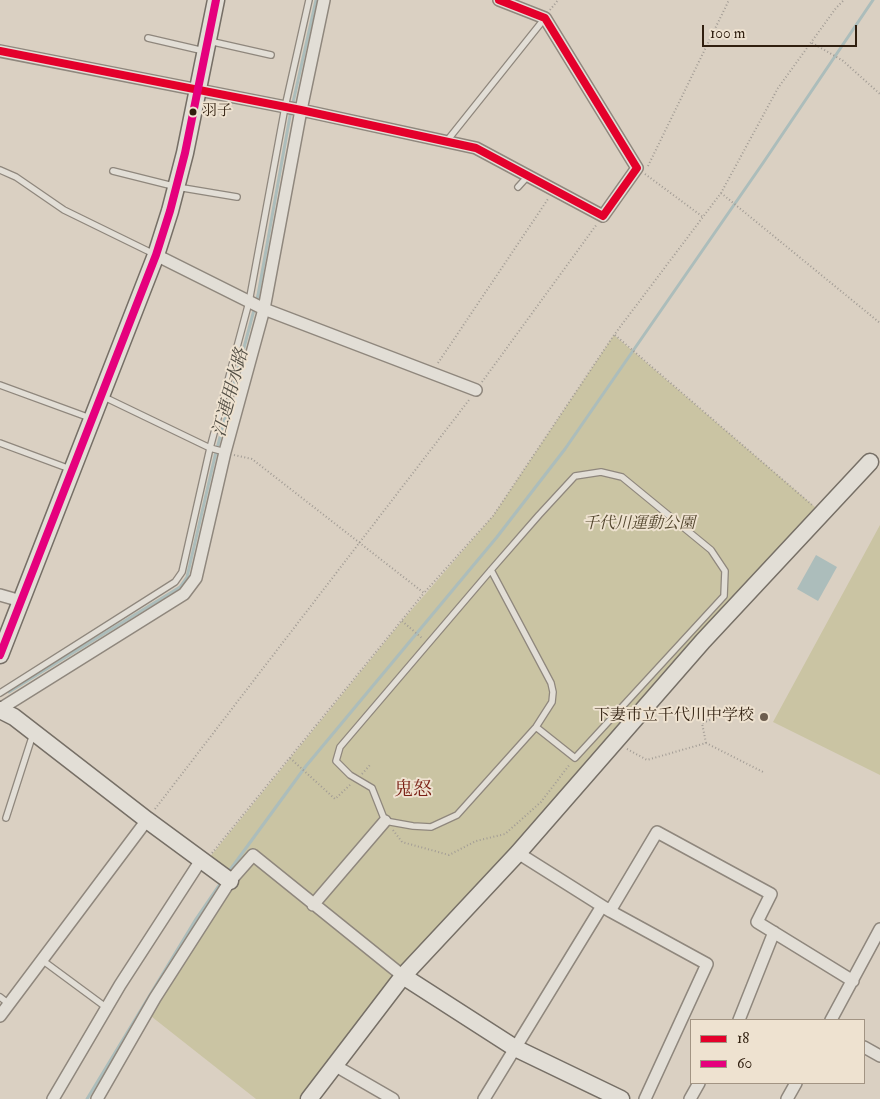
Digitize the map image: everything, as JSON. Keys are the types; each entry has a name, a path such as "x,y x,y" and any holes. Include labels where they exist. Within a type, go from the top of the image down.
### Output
{"street":[{"path":"0,655 156,255 177,186 216,0"},
{"path":"0,710 171,598 184,594 196,578 225,452 264,309 301,110 324,0"},
{"path":"0,51 301,110 476,148 603,216 637,168 545,18 499,0"},
{"path":"156,255 264,309 476,390"},
{"path":"308,1099 403,976 518,853 703,641 822,513 875,464"},
{"path":"0,595 22,601"},
{"path":"0,710 14,717 147,820 230,881"},
{"path":"0,1016 4,1001 42,960 147,820"},
{"path":"313,904 385,821"},
{"path":"484,1099 515,1048 657,832 771,894 758,922 853,982"},
{"path":"518,853 606,909 707,964 645,1099"},
{"path":"97,1099 155,998 230,881 253,855 403,976 515,1048 621,1099"},
{"path":"53,1099 107,1008 203,861"},
{"path":"832,1019 880,929"},
{"path":"739,1019 774,932"},
{"path":"865,1048 880,1056"},
{"path":"334,1065 393,1099"},
{"path":"690,1099 699,1084"},
{"path":"788,1099 796,1084"}],"lane":[{"path":"0,693 166,589 176,582 182,572 210,448 250,302 285,107 309,0"},
{"path":"446,142 545,18"},
{"path":"305,21 319,23"},
{"path":"148,38 271,54"},
{"path":"0,170 16,177 64,210 156,255"},
{"path":"113,171 177,186 237,197"},
{"path":"518,187 528,176"},
{"path":"268,200 284,202"},
{"path":"0,385 92,419"},
{"path":"101,395 210,448 225,452"},
{"path":"0,443 72,470"},
{"path":"491,570 551,683 553,692 552,702 536,727 457,815 431,826 413,826 385,821 372,788 350,775 336,761 340,747 491,570 575,476 601,472 622,477 711,550 725,571 724,596 575,758 536,727"},
{"path":"166,589 171,598"},
{"path":"6,818 33,732"},
{"path":"42,960 107,1008"}],"path":[{"path":"703,217 644,173 729,0"},
{"path":"203,861 290,758 424,593 493,516 614,335 721,193 778,88 836,8 844,0"},
{"path":"811,43 842,60 880,94"},
{"path":"431,373 554,190"},
{"path":"721,193 732,200 880,323"},
{"path":"147,820 476,390 603,216"},
{"path":"614,335 822,513"},
{"path":"225,452 252,459 424,593"},
{"path":"402,621 429,643"},
{"path":"706,744 702,723 720,716"},
{"path":"625,748 647,760 706,744 763,772"},
{"path":"290,758 335,799 370,765"},
{"path":"385,821 402,842 449,855 476,841 505,834 541,802 575,758"}],"green space":[{"name":"千代川運動公園","path":"614,335 822,513 518,853 309,1099 256,1099 147,1013 230,882 205,863 402,621 493,516"},
{"path":"880,525 880,775 773,722"}],"shaded area":[{"path":"816,555 837,567 818,601 797,589"}],"waterway":[{"name":"江連用水路","path":"9,692 180,587 187,577 215,456 258,295 290,116 316,0"},
{"path":"227,874 306,766 497,537 565,449 873,0"},
{"path":"87,1099 196,919 222,881"}],"transit line":[{"name":"60","path":"0,655 156,255 185,153 216,0"},
{"name":"18","path":"0,51 301,110 476,148 603,216 637,168 545,18 499,0"}],"place":[{"name":"羽子","path":"193,112"},
{"name":"下妻市立千代川中学校","path":"764,717"}],"district":[{"name":"鬼怒","path":"413,791"}]}
